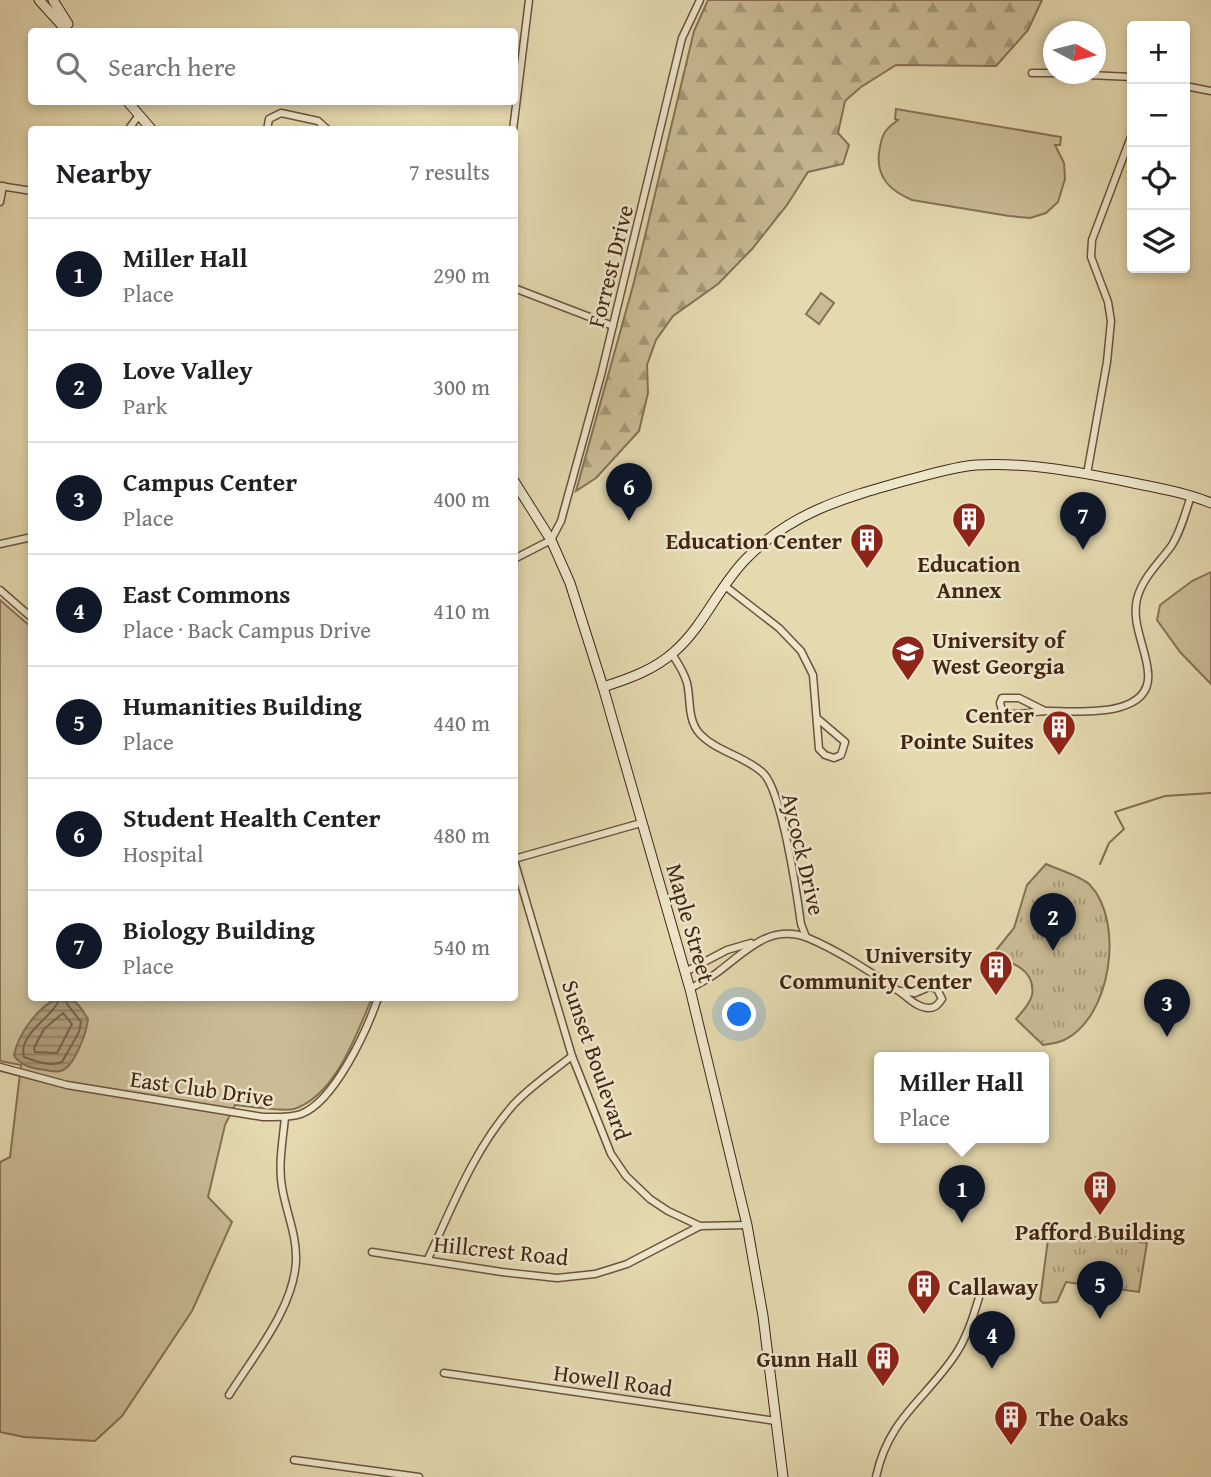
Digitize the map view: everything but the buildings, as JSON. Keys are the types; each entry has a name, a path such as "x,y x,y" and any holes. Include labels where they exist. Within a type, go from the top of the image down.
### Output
{"main road":[{"path":"39,0 66,28"},
{"path":"53,0 68,28"},
{"path":"130,105 148,126"},
{"path":"603,687 646,671 672,654 686,640 744,561 772,535 822,506 849,497 945,470 974,465 1037,466 1191,495 1211,503"},
{"name":"Maple Street","path":"518,487 551,540 570,583 603,687 690,989 747,1225 763,1316 783,1477"}],"street":[{"path":"518,89 529,0"},
{"name":"Forrest Drive","path":"551,540 561,521 613,326 682,38 700,0"},
{"path":"1032,73 1043,73"},
{"path":"1106,76 1127,77"},
{"path":"1190,87 1211,91"},
{"path":"513,126 516,105"},
{"path":"268,126 269,120 281,113 318,121 324,126"},
{"path":"131,126 139,116"},
{"path":"1087,474 1107,362 1111,321 1108,302 1091,257 1092,240 1127,147"},
{"path":"0,202 2,186 28,190"},
{"path":"518,290 613,326"},
{"path":"1045,711 1013,697 1002,698 1000,703 1002,710 1010,714 1097,711 1135,703 1143,695 1149,676 1136,622 1138,596 1176,537 1191,495"},
{"path":"0,544 28,538"},
{"path":"518,557 551,540"},
{"path":"725,586 779,628 801,651 813,675 819,749 834,758 841,755 845,742 818,719"},
{"path":"0,590 28,614"},
{"name":"Aycock Drive","path":"672,654 687,684 691,717 698,733 715,746 754,766 767,777 784,831 806,937"},
{"path":"518,859 641,823"},
{"name":"Sunset Boulevard","path":"518,874 572,1056 611,1154 626,1176 650,1199 668,1210 700,1226 747,1225"},
{"path":"685,972 727,950 791,933 806,937 900,991 914,1003 931,1008 937,1006 942,999 937,989 929,987 915,993 900,991"},
{"path":"690,989 716,974 756,942"},
{"name":"East Club Drive","path":"0,1067 67,1085 262,1117 303,1114 334,1085 350,1061 377,1001"},
{"path":"428,1259 477,1155 495,1126 516,1102 572,1056"},
{"path":"229,1395 286,1303 295,1274 294,1236 282,1186 285,1117"},
{"name":"Hillcrest Road","path":"372,1252 557,1278 595,1274 626,1264 700,1226"},
{"path":"876,1477 881,1454 893,1431 960,1346 982,1287"},
{"name":"Howell Road","path":"444,1373 776,1421"},
{"path":"294,1460 419,1477"}],"green space":[{"path":"708,0 1042,0 1028,30 996,66 896,65 861,87 845,101 838,133 849,145 843,164 808,172 787,205 752,249 718,284 673,316 656,340 647,365 648,393 639,431 596,478 576,491 634,282 694,31"},
{"path":"896,109 1061,137 1060,145 1055,145 1064,163 1065,179 1058,202 1046,213 1030,218 912,200 904,196 886,182 879,162 884,134 898,120 895,119"},
{"path":"821,293 834,303 819,324 806,314"},
{"path":"1211,572 1211,684 1180,652 1157,620 1160,605 1192,581"},
{"path":"0,600 28,624 28,1001 371,1001 343,1062 322,1091 309,1102 289,1110 235,1105 225,1125 208,1197 232,1222 192,1311 122,1416 95,1441 24,1437 0,1432 0,1162 10,1157 21,1065 0,1061"},
{"path":"1046,864 1090,885 1101,901 1110,945 1108,968 1093,1012 1080,1029 1064,1040 1043,1045 1016,1019 1031,998 1030,979 1020,967 1012,963 989,959 1014,928 1027,885"},
{"path":"1049,1232 1147,1243 1139,1292 1066,1282 1057,1302 1043,1303 1040,1300"}],"water":[{"path":"73,1001 88,1019 79,1049 70,1064 55,1072 24,1065 14,1055 25,1030 36,1015 50,1003"}],"waterway":[{"path":"1100,864 1109,843 1124,829 1115,812 1165,796 1211,793"}],"place":[{"name":"Student Health Center","path":"629,521"},
{"name":"Education Annex","path":"969,549"},
{"name":"Biology Building","path":"1083,550"},
{"name":"Education Center","path":"867,570"},
{"name":"University of West Georgia","path":"908,682"},
{"name":"Center Pointe Suites","path":"1059,757"},
{"name":"Love Valley","path":"1053,951"},
{"name":"University Community Center","path":"996,997"},
{"name":"Campus Center","path":"1167,1037"},
{"name":"Pafford Building","path":"1100,1217"},
{"name":"Miller Hall","path":"962,1223"},
{"name":"Callaway","path":"924,1316"},
{"name":"Humanities Building","path":"1100,1319"},
{"name":"East Commons","path":"992,1369"},
{"name":"Gunn Hall","path":"883,1388"},
{"name":"The Oaks","path":"1011,1447"}]}
